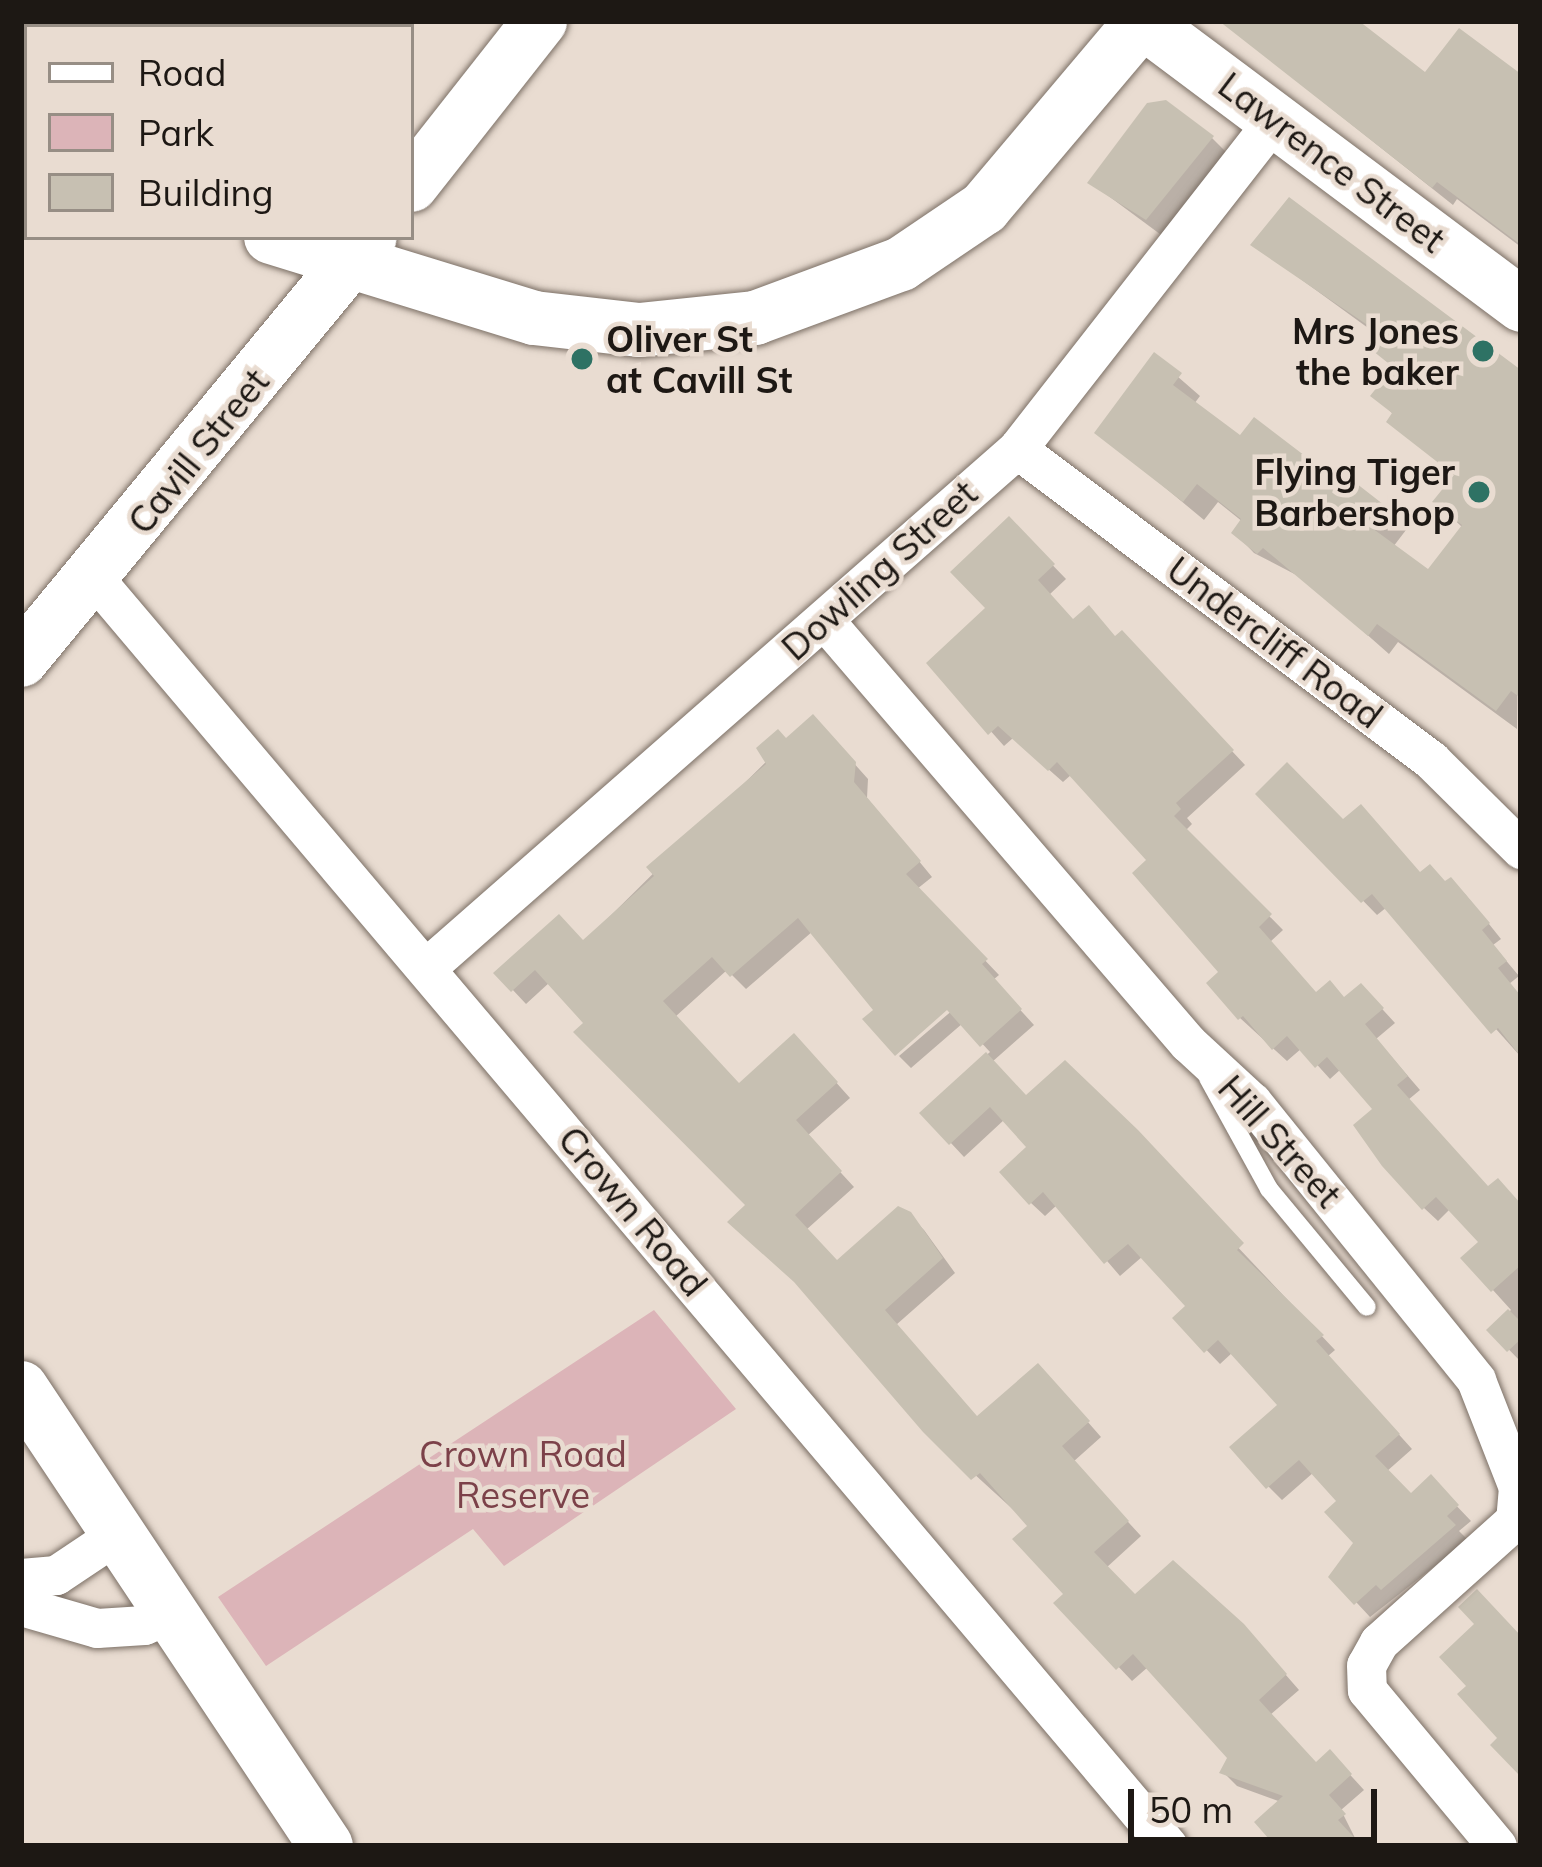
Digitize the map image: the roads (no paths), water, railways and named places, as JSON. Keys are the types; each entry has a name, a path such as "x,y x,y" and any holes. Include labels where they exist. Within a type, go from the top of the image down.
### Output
{"main road":[{"path":"414,180 540,21"},
{"path":"294,240 361,249 584,326 697,326 818,301 901,264 984,208 1142,21"},
{"name":"Lawrence Street","path":"1142,21 1521,305"},
{"name":"Cavill Street","path":"21,660 95,579 361,249"},
{"path":"21,1388 326,1846"}],"street":[{"name":"Dowling Street","path":"427,968 1017,449 1275,119"},
{"name":"Undercliff Road","path":"1017,449 1431,760 1518,838"},
{"name":"Crown Road","path":"95,579 1168,1846"},
{"name":"Hill Street","path":"824,620 1188,1042 1252,1102 1444,1332 1476,1380 1518,1487 1515,1520 1502,1537 1379,1642 1366,1666 1367,1690 1497,1846"},
{"path":"21,1578 56,1575 119,1534"},
{"path":"21,1606 98,1628 144,1625 172,1613"}],"lane":[{"path":"1188,1042 1270,1189 1367,1307"}],"place":[{"name":"Mrs Jones the baker","path":"1483,351"},
{"name":"Oliver St at Cavill St","path":"582,359"},
{"name":"Flying Tiger Barbershop","path":"1479,492"}],"park label":[{"name":"Crown Road Reserve","path":"523,1474"}]}
